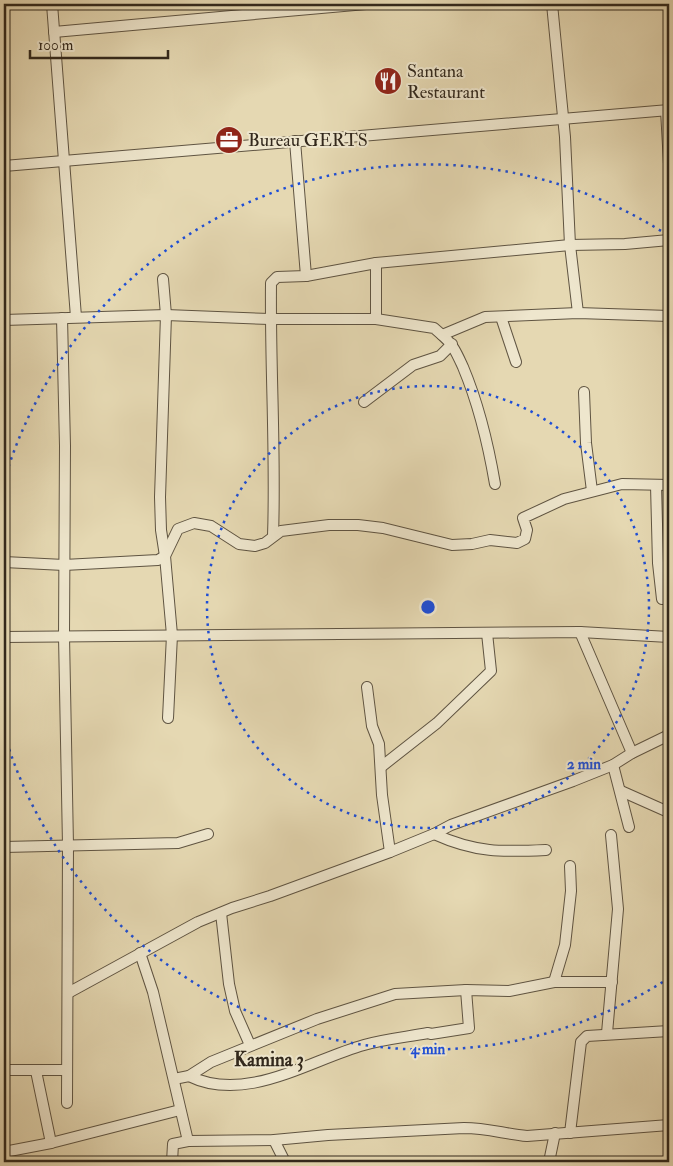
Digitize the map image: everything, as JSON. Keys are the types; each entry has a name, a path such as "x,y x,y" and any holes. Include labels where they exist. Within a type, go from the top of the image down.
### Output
{"street":[{"path":"52,4 76,317"},
{"path":"54,32 366,4"},
{"path":"552,4 563,119 570,245 578,313"},
{"path":"4,166 668,110 669,164"},
{"path":"295,141 306,276"},
{"path":"274,536 275,485 270,319 271,283 277,277 306,276 376,263 570,245 625,244 669,240"},
{"path":"376,263 376,319"},
{"path":"163,279 166,315 160,497 161,530 166,556 172,635 168,718"},
{"path":"442,335 485,317 578,313 669,316"},
{"path":"4,320 166,315 270,319 376,319 434,328 452,344 472,387 482,420 495,484"},
{"path":"501,317 516,362"},
{"path":"62,318 64,636 68,845 68,1103"},
{"path":"364,402 412,366 440,356 452,344"},
{"path":"584,392 586,443 592,491"},
{"path":"4,562 64,565 158,560 166,556 178,529 194,523 211,526 239,544 255,546 265,543 281,531 298,528 358,525 383,528 452,544 472,544 490,540 517,543 525,538 526,530 523,518 564,498 622,484 669,485"},
{"path":"656,485 658,563 662,599"},
{"path":"4,637 580,632 669,637"},
{"path":"580,632 632,753"},
{"path":"381,767 437,723 491,671 487,633"},
{"path":"367,687 372,726 378,744 382,794 390,852"},
{"path":"68,993 198,922 390,852 451,825 614,765 632,753 669,736"},
{"path":"614,765 629,827"},
{"path":"621,791 666,811"},
{"path":"4,847 178,843 208,834"},
{"path":"434,834 453,843 478,850 504,852 546,850"},
{"path":"607,1033 618,909 611,836"},
{"path":"554,982 565,945 571,891 570,866"},
{"path":"221,913 229,984 235,1011 250,1045"},
{"path":"140,953 154,992 188,1140"},
{"path":"174,1079 189,1076 211,1062 317,1019 395,994 466,990 509,991 554,982 612,982"},
{"path":"189,1076 199,1081 238,1085 286,1074 363,1045 428,1033 470,1028 466,990"},
{"path":"570,1133 580,1042 587,1036 607,1033 669,1031"},
{"path":"4,1070 67,1070"},
{"path":"36,1071 51,1143"},
{"path":"4,1152 51,1143 180,1110"},
{"path":"172,1162 172,1144 188,1140 274,1140 328,1135 464,1128 484,1128 527,1136 669,1125"},
{"path":"550,1162 555,1133"},
{"path":"274,1140 286,1162"}],"place":[{"name":"Santana Restaurant","path":"388,81"},
{"name":"Bureau GERTS","path":"229,140"}],"district":[{"name":"Kamina 3","path":"269,1060"}]}
